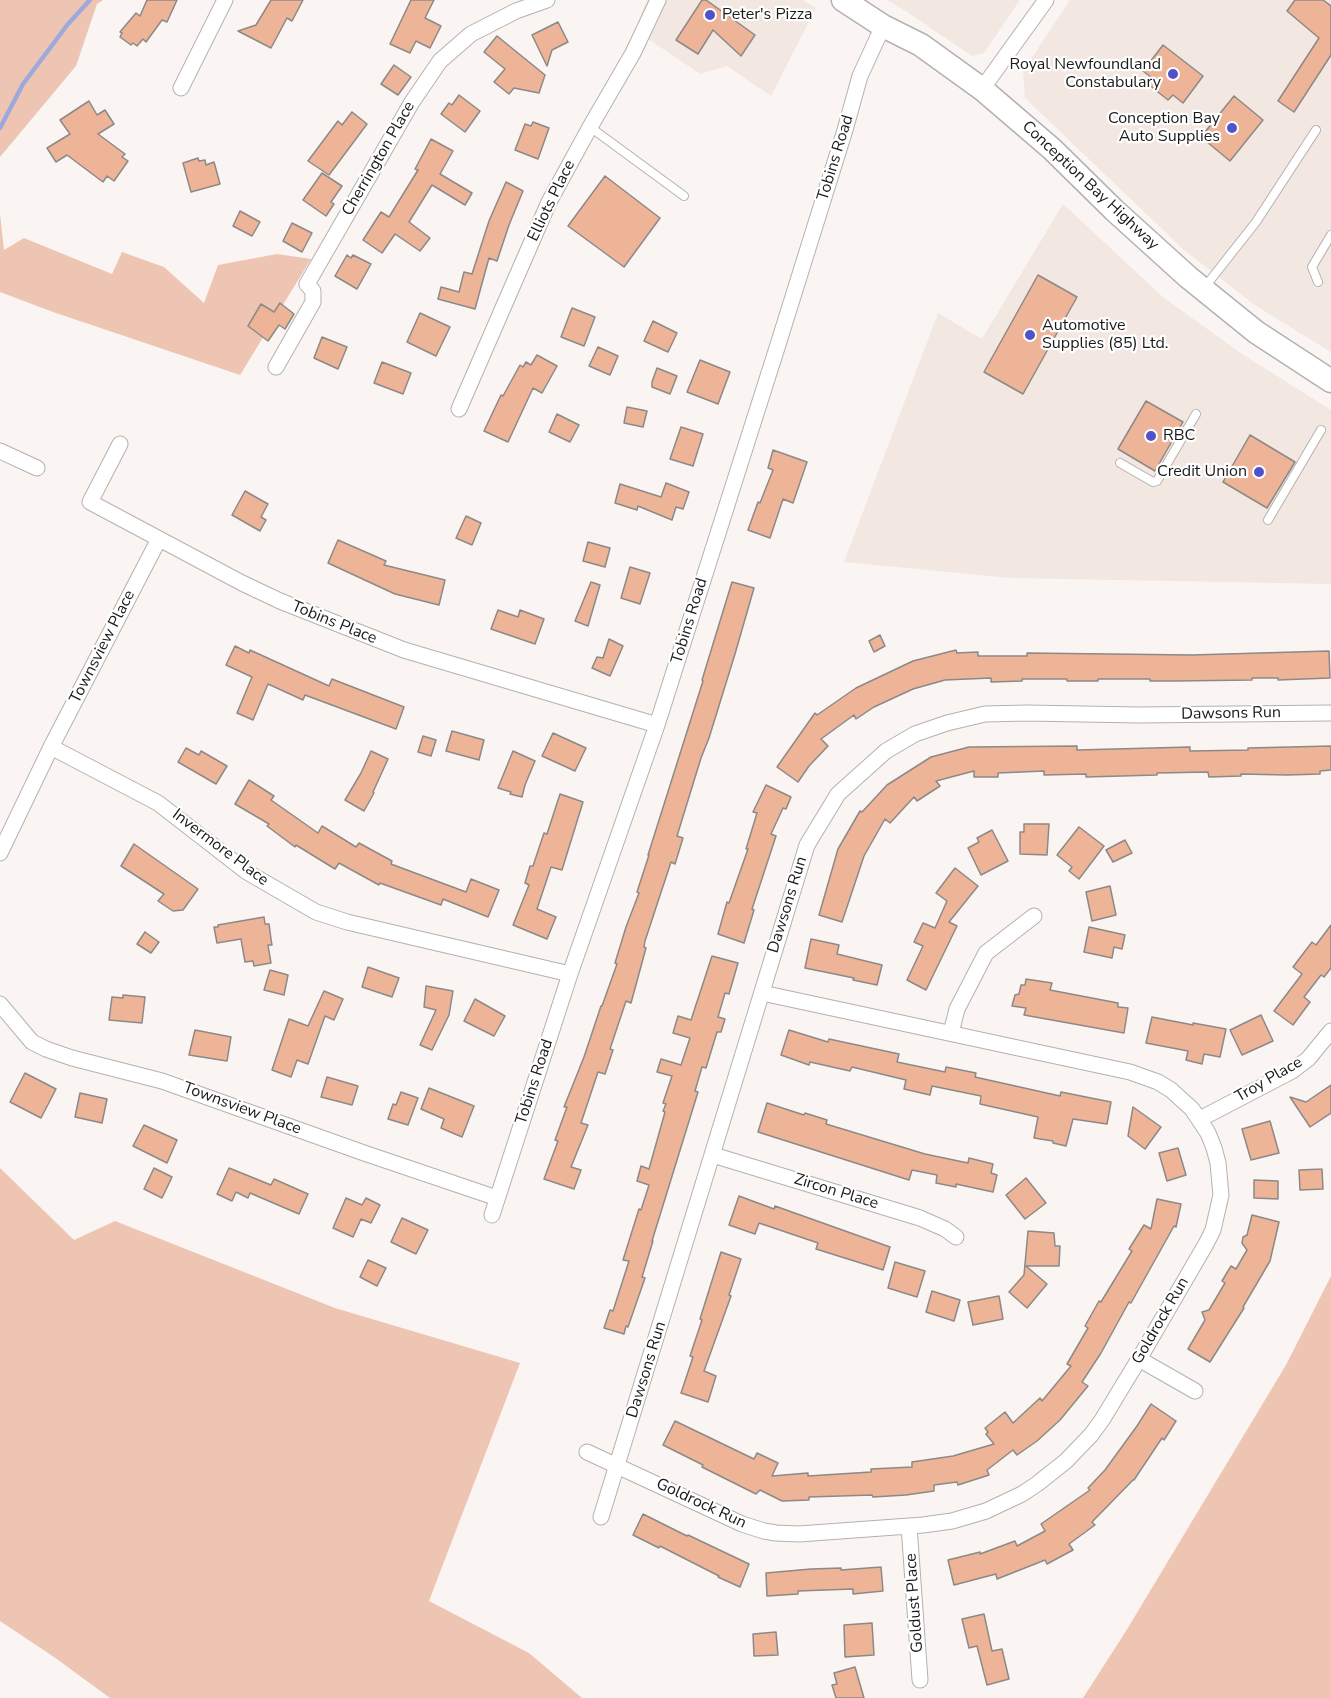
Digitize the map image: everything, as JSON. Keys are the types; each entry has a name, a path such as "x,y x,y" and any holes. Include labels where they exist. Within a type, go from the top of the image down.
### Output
{"main road":[{"name":"Conception Bay Highway","path":"855,3 883,26 921,45 982,89 1035,134 1137,231 1203,289 1256,332 1331,381"}],"street":[{"path":"181,88 225,0"},
{"name":"Cherrington Place","path":"276,367 314,302 313,291 307,284 412,102 440,61 471,34 516,11 547,0"},
{"name":"Elliots Place","path":"459,409 549,202 633,53 657,0"},
{"path":"982,89 1046,0"},
{"name":"Tobins Road","path":"492,1215 570,974 657,725 780,340 860,76 883,26"},
{"name":"Tobins Place","path":"120,444 90,502 159,539 280,601 404,650 657,725"},
{"path":"0,451 37,468"},
{"name":"Townsview Place","path":"0,853 51,747 159,539"},
{"name":"Dawsons Run","path":"601,1517 807,845 838,794 886,751 915,734 985,714 1027,712 1139,715 1331,713"},
{"name":"Invermore Place","path":"51,747 158,803 247,872 316,912 347,922 570,974"},
{"path":"951,1033 957,1009 986,953 1034,916"},
{"name":"Goldrock Run","path":"587,1452 742,1524 764,1531 800,1534 909,1526 952,1521 986,1511 1038,1484 1066,1461 1091,1435 1139,1359 1206,1244 1218,1213 1221,1195 1218,1162 1208,1133 1200,1119 1182,1099 1171,1090 1144,1076 1130,1071 762,993"},
{"name":"Townsview Place","path":"0,1004 32,1042 46,1049 162,1081 364,1153 497,1197"},
{"name":"Troy Place","path":"1200,1119 1300,1065 1316,1051 1331,1031"},
{"name":"Zircon Place","path":"713,1155 920,1218 957,1237"},
{"path":"1139,1359 1195,1390"},
{"name":"Goldust Place","path":"909,1526 920,1680"}],"lane":[{"path":"590,127 684,196"},
{"path":"1203,289 1256,222 1316,130"},
{"path":"1318,282 1312,267 1331,235"},
{"path":"1120,463 1153,482 1158,481 1196,414"},
{"path":"1268,520 1321,430"}],"shaded area":[{"path":"0,0 103,0 97,4 76,66 0,157"},
{"path":"647,0 803,0 816,8 771,96 727,66 700,74 635,30"},
{"path":"887,0 1020,0 984,53 972,56"},
{"path":"1070,0 1331,0 1331,352 1256,306 1184,250 1025,98 1023,71"},
{"path":"1063,204 1164,298 1242,354 1331,410 1331,584 1010,578 844,562 938,313 982,339"},
{"path":"0,214 4,250 24,238 112,274 122,252 164,267 204,303 218,265 277,254 311,259 240,375 0,292"},
{"path":"0,1168 74,1240 115,1221 335,1308 520,1363 429,1601 529,1653 582,1698 110,1698 0,1621"},
{"path":"1331,1276 1331,1698 1083,1698 1126,1631 1286,1365"}],"building":[{"path":"147,0 177,0 167,22 162,20 146,42 143,39 137,46 133,43 131,45 120,37 122,33 120,32 136,13 140,16"},
{"path":"271,0 303,0 292,21 287,18 271,48 238,31 256,25"},
{"path":"411,0 434,0 425,18 441,26 430,48 416,41 410,53 390,44"},
{"name":"Peter's Pizza","path":"702,0 706,0 755,35 741,56 713,30 698,54 676,40"},
{"path":"1295,0 1323,0 1331,6 1331,55 1294,112 1278,101 1319,38 1287,11"},
{"path":"558,22 568,42 552,50 547,66 532,35"},
{"path":"497,36 545,75 539,93 514,88 509,94 494,82 505,69 484,52"},
{"name":"Royal Newfoundland Constabulary","path":"1163,45 1203,76 1183,103 1173,95 1168,100 1148,84 1152,78 1143,71"},
{"path":"394,65 411,77 398,95 381,84"},
{"path":"459,95 480,111 465,132 441,114"},
{"name":"Conception Bay Auto Supplies","path":"1234,96 1263,120 1230,161 1201,137"},
{"path":"89,101 97,115 105,110 114,124 98,134 125,154 122,157 128,161 114,181 107,176 103,182 67,155 56,162 47,148 70,134 60,120"},
{"path":"352,112 367,124 329,175 308,161 338,121 342,125"},
{"path":"533,122 549,128 538,159 515,150 525,124 531,126"},
{"path":"431,139 453,151 440,174 472,193 465,205 432,185 409,222 430,238 420,251 395,234 382,253 363,240 381,212 389,217 418,170 415,169"},
{"path":"198,158 199,161 205,160 206,165 214,162 220,184 191,192 183,163"},
{"path":"322,173 342,186 331,202 334,204 326,216 303,200"},
{"path":"605,176 660,218 624,267 568,226"},
{"path":"506,182 523,191 497,261 489,258 475,309 438,299 441,287 459,292 464,272 472,274 489,221"},
{"path":"240,211 260,222 252,236 233,226"},
{"path":"292,223 312,233 302,252 283,241"},
{"path":"347,255 351,258 353,255 371,264 357,289 335,276"},
{"name":"Automotive Supplies (85) Ltd.","path":"1038,275 1077,297 1023,394 984,372"},
{"path":"280,303 294,314 285,329 279,325 268,341 248,326 261,304 274,312"},
{"path":"572,308 595,317 584,346 561,337"},
{"path":"420,313 450,327 436,356 407,342"},
{"path":"653,321 677,333 668,352 644,341"},
{"path":"322,337 347,347 338,369 314,358"},
{"path":"598,347 618,356 610,375 589,366"},
{"path":"537,355 557,366 542,393 533,388 508,442 484,431 501,395 503,396 520,365 523,367 526,362 531,365"},
{"path":"700,360 730,372 718,404 687,392"},
{"path":"382,362 411,373 403,394 374,383"},
{"path":"657,368 677,376 670,394 652,387"},
{"name":"RBC","path":"1146,401 1183,422 1155,471 1118,449"},
{"path":"627,407 647,411 643,427 624,423"},
{"path":"557,414 579,425 570,442 549,432"},
{"path":"681,427 703,434 693,466 670,459"},
{"name":"Credit Union","path":"1250,435 1295,462 1267,508 1223,482"},
{"path":"773,450 807,462 793,503 783,499 770,538 748,530 773,470 768,468"},
{"path":"666,483 689,492 683,509 676,507 672,520 638,506 637,510 615,503 620,484 661,497"},
{"path":"245,491 268,504 261,517 266,520 260,531 232,515"},
{"path":"466,516 481,523 472,545 456,538"},
{"path":"338,540 386,561 384,565 445,580 439,605 395,594 328,563"},
{"path":"588,542 610,548 605,567 583,561"},
{"path":"630,567 650,573 640,604 621,598"},
{"path":"591,582 600,585 588,626 575,621"},
{"path":"732,582 754,588 677,836 683,838 675,864 671,862 645,941 644,947 646,948 631,1003 626,1001 610,1049 613,1050 605,1074 598,1072 581,1123 588,1125 571,1167 581,1170 574,1189 544,1179 558,1141 555,1140 567,1107 564,1107 617,964 615,963 639,893 637,892 648,855"},
{"path":"498,610 518,617 520,610 544,619 535,644 491,629"},
{"path":"880,635 885,646 874,652 869,641"},
{"path":"609,639 623,646 610,676 592,668 597,657 603,658"},
{"path":"235,646 249,653 250,650 329,686 332,679 404,707 396,729 305,695 303,700 268,684 253,720 237,713 252,677 226,665"},
{"path":"956,650 957,653 978,652 978,656 1027,656 1027,653 1192,655 1329,651 1330,678 1175,681 1022,679 1022,681 991,682 991,678 945,680 913,689 874,707 856,719 854,715 821,739 828,746 798,782 777,767 815,713 817,715 856,688 913,661"},
{"path":"452,731 484,740 479,760 446,751"},
{"path":"553,733 586,748 575,771 542,756"},
{"path":"423,736 436,740 431,756 418,752"},
{"path":"1077,746 1077,750 1190,747 1190,751 1331,746 1331,770 1320,771 1320,774 1241,774 1241,776 1209,777 1208,772 1086,777 1086,774 1044,775 1044,771 998,773 998,777 974,777 974,771 936,781 940,786 917,801 914,797 890,823 885,819 864,856 842,922 819,915 838,849 860,811 862,812 887,785 931,757 969,747"},
{"path":"186,748 199,755 201,751 227,766 216,784 178,762"},
{"path":"371,751 388,759 364,811 345,800"},
{"path":"513,751 535,761 522,797 498,788"},
{"path":"249,780 274,796 271,800 318,833 322,826 356,847 359,843 392,861 391,864 466,892 471,879 499,890 488,917 443,899 441,905 380,883 379,885 339,863 335,869 296,845 295,847 267,826 269,824 235,804"},
{"path":"766,785 791,797 786,809 783,808 771,834 776,836 752,909 754,910 744,943 718,934 727,902 729,903 748,849 746,849 757,813 753,812"},
{"path":"560,794 583,802 562,870 551,867 537,909 556,917 547,939 513,925 529,885 525,883 530,866 533,866 544,833 547,834"},
{"path":"1024,824 1049,824 1047,855 1020,854 1020,832 1024,832"},
{"path":"1079,827 1104,846 1079,879 1069,871 1072,867 1057,855"},
{"path":"992,830 1008,861 981,875 968,848 979,842 977,838"},
{"path":"1125,840 1132,853 1113,862 1106,850"},
{"path":"134,844 198,889 183,910 173,911 158,901 164,894 121,866"},
{"path":"955,868 978,886 949,922 957,926 926,990 907,980 923,946 914,942 923,923 935,928 947,901 936,893"},
{"path":"1110,886 1116,915 1092,921 1086,892"},
{"path":"264,917 265,924 269,924 272,945 268,945 271,963 254,966 253,961 245,962 241,939 217,943 214,927"},
{"path":"1331,925 1331,968 1324,977 1321,975 1304,997 1310,1002 1293,1025 1274,1011 1302,974 1293,967 1312,942 1316,945"},
{"path":"1089,927 1125,935 1122,949 1114,947 1112,958 1084,952"},
{"path":"145,932 159,942 151,953 137,944"},
{"path":"811,939 839,945 837,954 882,965 877,985 805,968"},
{"path":"712,956 738,963 729,994 725,993 718,1017 725,1019 721,1032 717,1032 706,1068 702,1067 695,1091 698,1092 642,1277 645,1278 624,1334 604,1328 610,1310 613,1311 629,1261 623,1260 649,1185 637,1181 641,1166 649,1169 665,1112 663,1111 666,1104 663,1103 672,1076 657,1072 661,1059 681,1065 690,1038 673,1033 678,1016 691,1020"},
{"path":"368,967 399,978 392,997 362,987"},
{"path":"270,970 288,975 284,995 264,990"},
{"path":"1026,979 1052,983 1050,990 1118,1003 1118,1007 1128,1008 1124,1033 1024,1015 1026,1008 1012,1006 1015,995 1019,994 1021,985 1025,985"},
{"path":"426,986 453,991 449,1015 432,1050 420,1045 436,1010 424,1007"},
{"path":"324,991 343,999 334,1020 325,1016 308,1064 297,1060 291,1077 272,1070 289,1019 308,1026"},
{"path":"123,995 145,997 142,1023 109,1020 112,997 123,998"},
{"path":"475,999 505,1016 494,1036 464,1021"},
{"path":"1261,1015 1273,1041 1242,1055 1230,1030"},
{"path":"1152,1017 1226,1029 1220,1057 1204,1054 1202,1064 1186,1060 1188,1051 1146,1043"},
{"path":"195,1030 231,1037 227,1061 189,1055"},
{"path":"789,1030 828,1042 829,1039 899,1054 897,1062 945,1072 946,1067 976,1073 975,1077 1060,1096 1061,1092 1111,1102 1107,1124 1073,1119 1066,1146 1034,1138 1038,1117 980,1104 981,1096 932,1086 930,1095 904,1089 906,1080 852,1067 850,1071 810,1062 809,1065 781,1055"},
{"path":"25,1073 56,1089 41,1118 10,1102"},
{"path":"327,1077 358,1086 352,1105 321,1097"},
{"path":"1331,1085 1331,1113 1310,1127 1290,1097 1306,1102"},
{"path":"429,1088 474,1106 462,1137 441,1128 444,1119 421,1109"},
{"path":"401,1092 418,1098 408,1125 388,1119 393,1104 396,1105"},
{"path":"80,1093 107,1099 102,1123 75,1117"},
{"path":"767,1103 827,1120 826,1124 925,1154 968,1163 969,1158 993,1164 991,1173 997,1175 993,1192 956,1184 956,1187 936,1183 937,1175 912,1170 909,1180 758,1132"},
{"path":"1133,1107 1161,1127 1145,1149 1128,1136"},
{"path":"1270,1121 1279,1153 1251,1160 1242,1129"},
{"path":"144,1125 177,1140 167,1163 133,1146"},
{"path":"1178,1148 1186,1175 1167,1181 1159,1153"},
{"path":"154,1168 172,1177 162,1198 144,1189"},
{"path":"229,1168 271,1185 274,1179 308,1194 299,1214 250,1193 248,1198 236,1192 232,1201 217,1194"},
{"path":"1322,1169 1323,1189 1300,1190 1299,1170"},
{"path":"1026,1178 1046,1203 1025,1219 1006,1195"},
{"path":"1254,1180 1278,1181 1278,1199 1254,1198"},
{"path":"739,1196 774,1209 775,1206 890,1247 883,1270 816,1249 818,1243 759,1223 755,1234 729,1225"},
{"path":"346,1198 362,1205 366,1198 380,1205 371,1223 361,1219 353,1237 333,1228"},
{"path":"1157,1199 1181,1204 1176,1227 1174,1226 1131,1303 1129,1302 1082,1382 1088,1386 1060,1420 1037,1441 1017,1455 1013,1450 987,1470 989,1475 958,1485 957,1482 934,1485 934,1491 906,1495 809,1497 809,1500 782,1501 760,1490 756,1494 663,1445 675,1421 754,1459 757,1453 778,1463 772,1476 808,1473 808,1476 912,1467 912,1462 953,1456 994,1444 986,1434 988,1432 985,1428 1005,1412 1013,1423 1040,1398 1042,1401 1071,1366 1067,1364 1088,1328 1085,1326 1132,1251 1129,1249 1144,1225 1151,1229"},
{"path":"1252,1215 1279,1222 1270,1261 1210,1362 1188,1349 1205,1320 1202,1312 1209,1310 1225,1283 1222,1281 1231,1266 1236,1269 1247,1250 1242,1243 1243,1237 1247,1235"},
{"path":"402,1218 428,1230 416,1254 391,1242"},
{"path":"1028,1231 1054,1233 1055,1246 1060,1246 1059,1266 1026,1266 1047,1284 1027,1308 1009,1292 1024,1275"},
{"path":"721,1252 741,1259 729,1295 731,1296 704,1371 716,1376 708,1402 681,1393 693,1357 690,1356 702,1320 700,1319"},
{"path":"368,1260 386,1268 377,1286 360,1277"},
{"path":"895,1262 925,1271 917,1297 888,1288"},
{"path":"932,1291 960,1300 954,1321 926,1312"},
{"path":"999,1296 1003,1319 973,1325 968,1302"},
{"path":"1151,1404 1176,1421 1134,1480 1092,1522 1095,1525 1069,1544 1073,1550 1047,1564 1045,1560 997,1579 996,1574 954,1585 948,1560 980,1552 980,1554 1015,1541 1017,1546 1045,1531 1041,1524 1090,1490 1088,1488 1105,1470"},
{"path":"643,1514 749,1564 740,1587 660,1546 659,1548 633,1535"},
{"path":"881,1567 883,1591 853,1594 853,1589 798,1591 798,1594 767,1596 766,1573"},
{"path":"984,1614 992,1651 1002,1649 1009,1679 987,1685 977,1646 969,1648 962,1619"},
{"path":"872,1623 874,1655 845,1657 844,1625"},
{"path":"776,1632 778,1655 754,1656 753,1634"},
{"path":"855,1667 864,1698 836,1698 832,1685 837,1684 834,1673"}],"waterway":[{"path":"0,128 23,84 68,24 90,0"}],"place":[{"name":"Peter's Pizza","path":"710,15"},
{"name":"Royal Newfoundland Constabulary","path":"1173,74"},
{"name":"Conception Bay Auto Supplies","path":"1232,128"},
{"name":"Automotive Supplies (85) Ltd.","path":"1030,335"},
{"name":"RBC","path":"1151,436"},
{"name":"Credit Union","path":"1259,472"}]}
